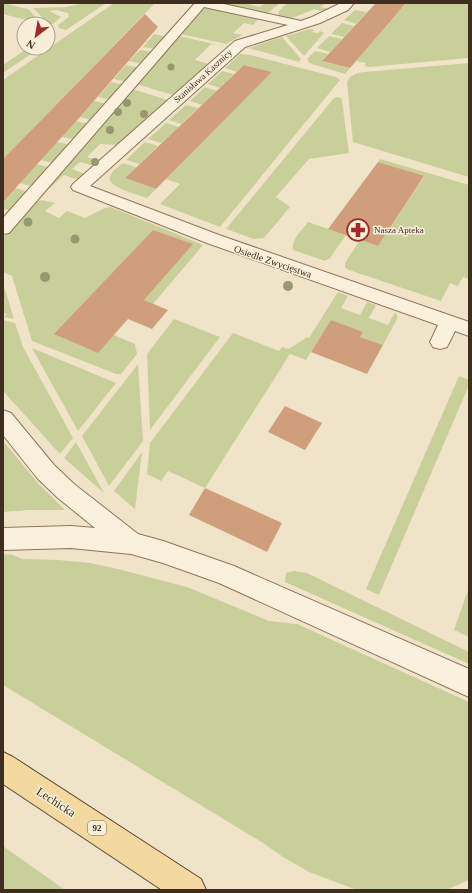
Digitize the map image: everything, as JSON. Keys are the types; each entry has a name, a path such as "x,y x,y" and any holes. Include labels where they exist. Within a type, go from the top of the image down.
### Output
{"main road":[{"name":"Lechicka","path":"3,767 190,890"}],"street":[{"path":"3,229 202,3 301,24"},
{"name":"Stanisława Kasznicy","path":"80,187 240,44 332,13 344,7 348,3"},
{"name":"Osiedle Zwycięstwa","path":"80,187 220,242 469,329"},
{"path":"440,342 449,322"},
{"path":"3,419 46,472 66,491 131,543"},
{"path":"3,539 72,537 131,543 163,552 225,574 469,683"}],"green space":[{"path":"3,3 28,9 35,16 16,16 16,17 3,14"},
{"path":"85,3 106,3 66,30 59,28 58,25 69,17 68,13 56,10 49,11 61,17 56,21 56,16 41,16 33,8 65,7"},
{"path":"114,3 155,3 3,159 3,80 38,56 56,56 56,43"},
{"path":"208,3 245,3 260,7 265,3 280,3 267,14"},
{"path":"287,3 326,3 321,7 334,10 328,13 315,9 292,18 304,21 301,22 281,17 278,14"},
{"path":"406,3 469,3 469,58 369,67 365,66 366,63 356,61"},
{"path":"209,7 260,17 253,25 244,23 233,33 242,35 226,44 181,34 201,10"},
{"path":"355,10 367,12 356,24 344,20"},
{"path":"342,23 354,26 344,37 331,34"},
{"path":"310,29 314,30 312,32 318,33 320,31 324,33 304,56 286,36"},
{"path":"154,34 168,37 157,49 143,47"},
{"path":"179,36 227,47 211,44 195,60 209,64 173,95 136,84 159,59 161,60 160,58"},
{"path":"329,36 342,39 330,52 317,48"},
{"path":"282,37 301,59 299,62 249,48"},
{"path":"140,50 153,52 142,64 129,61"},
{"path":"315,51 328,54 322,61 350,68 345,74 309,63 307,59"},
{"path":"240,54 250,55 336,77 340,80 220,227 160,204 180,184 166,179 272,72 245,65 237,72 225,68"},
{"path":"16,56 28,56 3,73 3,65"},
{"path":"469,63 469,177 353,142 347,83 351,76 364,72"},
{"path":"126,65 140,68 127,82 114,79"},
{"path":"222,71 234,74 220,88 208,84"},
{"path":"111,82 125,85 112,100 98,97"},
{"path":"205,87 217,91 202,105 190,101"},
{"path":"132,89 168,100 118,145 100,144 87,157 100,162 94,166 80,162 72,169 85,174 79,180 64,175 50,188 47,187"},
{"path":"334,98 341,98 342,101 349,153 309,159 276,197 290,207 264,238 254,239 226,229"},
{"path":"94,101 109,104 95,121 80,117"},
{"path":"186,105 198,108 181,124 169,120"},
{"path":"76,121 89,124 75,140 62,137"},
{"path":"166,123 179,127 161,143 148,139"},
{"path":"57,142 71,145 56,164 41,160"},
{"path":"145,142 158,146 139,164 126,160"},
{"path":"380,159 469,185 469,279 463,277 458,286 450,283 441,301 349,270 345,267 345,263 360,240 378,246 424,177 378,162"},
{"path":"123,163 136,167 125,178 156,189 147,198 117,187 110,180 112,172"},
{"path":"37,164 51,168 34,187 20,183"},
{"path":"15,188 29,192 12,211 3,209 3,201"},
{"path":"42,200 55,203 45,211 59,218 67,211 85,218 105,208 111,207 203,245 153,304 144,300 192,244 153,230 55,334 114,335 135,344 137,354 121,374 116,374 32,341 12,276 3,272 3,238 35,202"},
{"path":"308,222 346,235 330,258 325,261 293,250 295,239"},
{"path":"3,283 14,319 4,317 7,314 3,313"},
{"path":"338,292 348,296 341,308 360,315 367,302 376,305 369,318 388,325 395,312 397,319 383,345 360,337 331,320 306,360 290,354 205,488 168,471 161,481 147,474 150,443 233,333 279,351 282,347 289,349 307,337 309,338"},
{"path":"174,319 220,337 150,430 147,354"},
{"path":"3,320 15,323 23,347 73,438 60,454 3,391"},
{"path":"32,348 116,383 78,431"},
{"path":"138,364 143,441 109,486 82,436"},
{"path":"459,376 469,380 469,385 379,595 366,589"},
{"path":"3,441 38,483 65,510 3,512"},
{"path":"76,442 104,493 64,458"},
{"path":"142,452 135,509 114,491"},
{"path":"3,554 13,555 22,559 90,563 187,587 269,621 297,624 469,702 469,880 446,890 357,890 309,872 3,685"},
{"path":"294,571 307,573 469,652 469,664 285,582 286,573"},
{"path":"469,587 469,637 454,630"},
{"path":"3,846 65,890 3,890"}],"building":[{"path":"376,3 406,3 350,68 322,61"},
{"path":"145,14 158,27 80,117 3,202 3,159"},
{"path":"244,65 272,72 156,189 125,178"},
{"path":"378,162 424,176 378,246 328,229"},
{"path":"153,230 193,244 144,300 168,310 152,329 128,319 98,353 54,334"},
{"path":"331,320 363,332 360,337 383,345 367,374 311,352"},
{"path":"285,406 322,423 305,450 268,432"},
{"path":"205,488 282,523 267,552 189,515"}],"place":[{"name":"Nasza Apteka","path":"358,230"}]}
